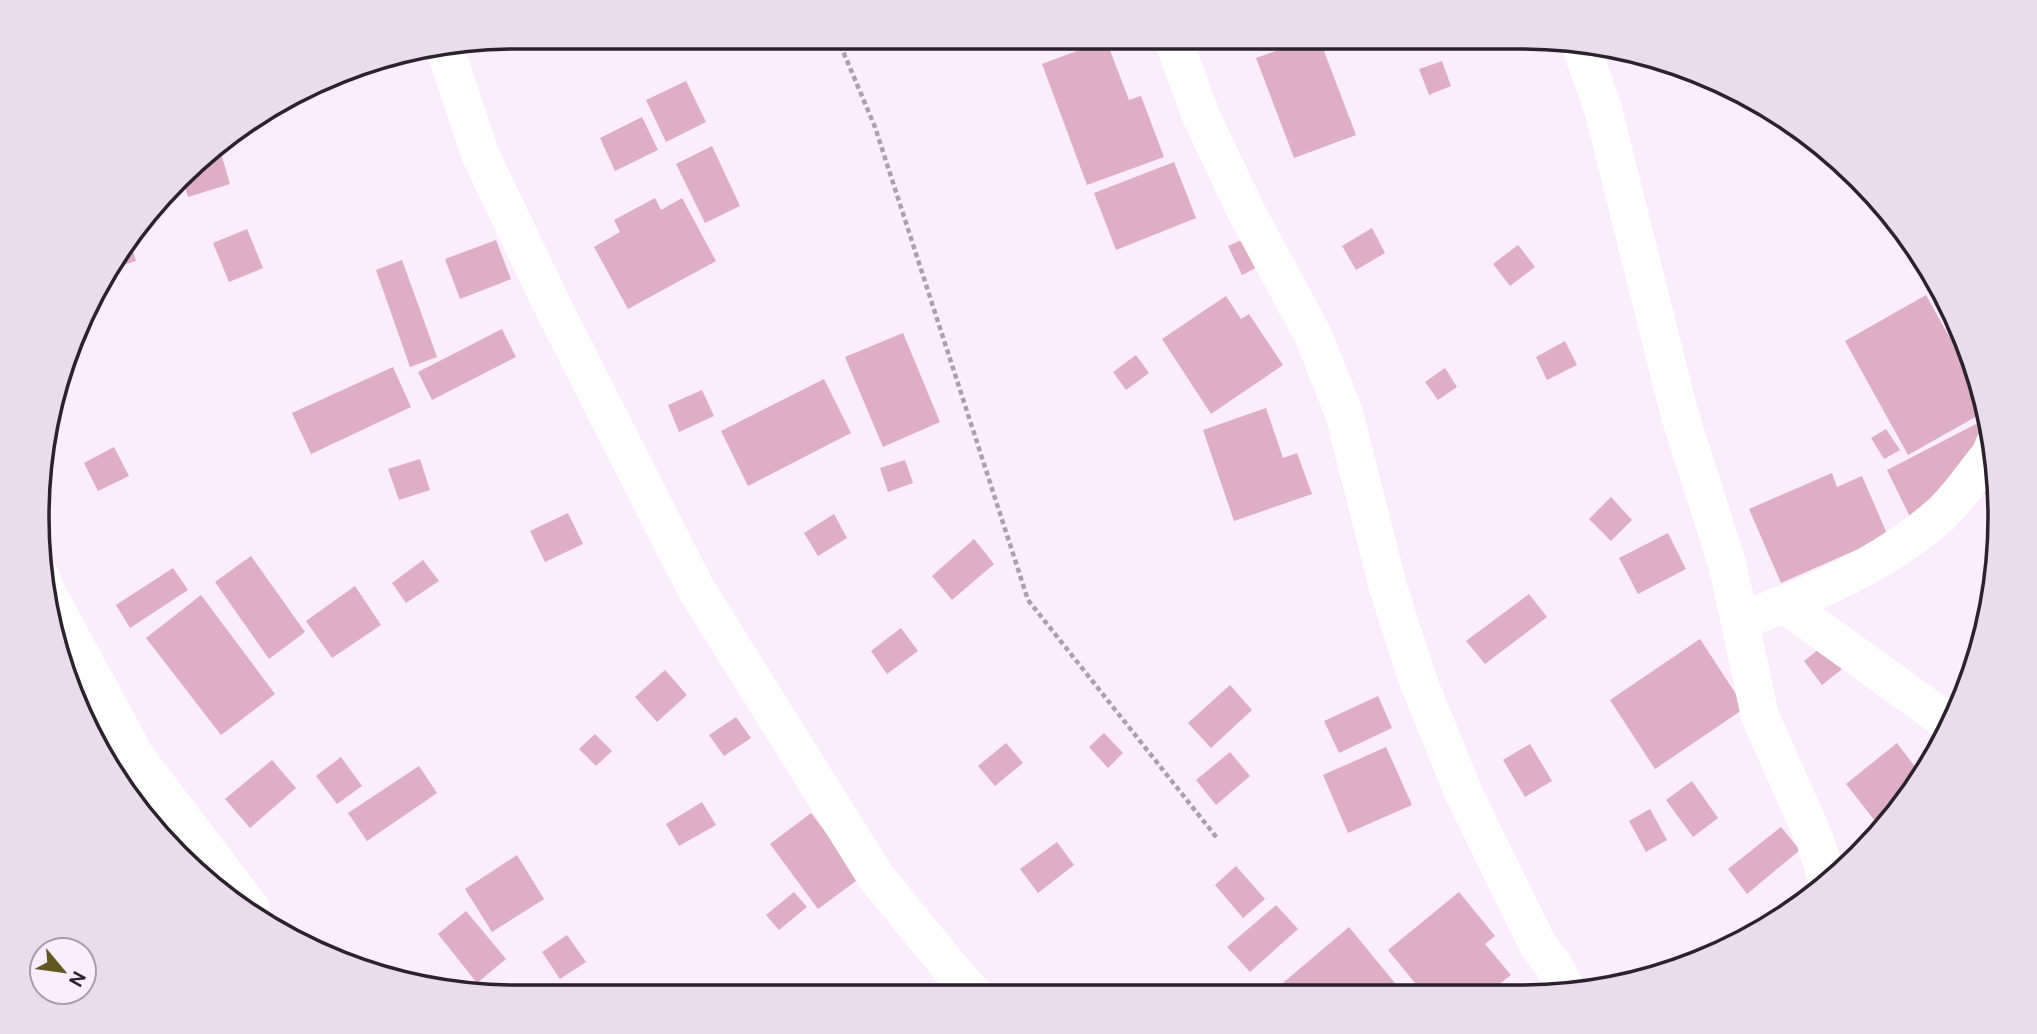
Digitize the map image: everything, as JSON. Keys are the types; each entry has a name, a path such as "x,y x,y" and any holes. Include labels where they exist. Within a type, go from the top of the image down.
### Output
{"street":[{"path":"1177,49 1202,116 1247,213 1313,335 1344,413 1388,587 1417,678 1464,794 1538,945 1563,983"},
{"path":"1584,53 1604,110 1680,416 1727,563 1760,716 1815,840 1825,872"},
{"path":"447,55 480,154 555,311 696,589 876,877 965,985"},
{"path":"1740,620 1786,605 1891,553 1943,512 1985,462"},
{"path":"1786,605 1943,718"},
{"path":"60,617 136,757 239,893"}],"path":[{"path":"842,49 875,127 1028,600 1217,838"}],"building":[{"path":"1082,49 1109,49 1129,100 1141,96 1164,157 1087,185 1042,64"},
{"path":"1281,49 1323,49 1356,135 1294,158 1256,58"},
{"path":"1442,61 1451,86 1429,95 1419,69"},
{"path":"686,81 706,122 666,142 646,100"},
{"path":"642,117 658,150 615,171 600,138"},
{"path":"712,146 740,206 705,223 676,164"},
{"path":"221,154 230,184 188,197 185,187"},
{"path":"1174,162 1196,218 1116,250 1094,193"},
{"path":"655,198 661,210 682,198 716,261 628,309 594,247 620,232 614,220"},
{"path":"1372,228 1385,253 1356,270 1342,246"},
{"path":"247,229 263,268 229,282 213,243"},
{"path":"1251,236 1264,264 1242,275 1228,246"},
{"path":"496,240 511,279 460,299 445,259"},
{"path":"1518,245 1535,267 1510,286 1493,264"},
{"path":"133,250 136,261 123,265"},
{"path":"402,260 437,357 410,367 376,270"},
{"path":"1926,295 1955,347 1977,416 1908,455 1845,341"},
{"path":"1226,296 1241,319 1249,314 1283,365 1211,414 1162,339"},
{"path":"502,329 516,357 432,400 418,372"},
{"path":"903,333 940,422 883,447 845,357"},
{"path":"1565,341 1577,365 1547,380 1536,357"},
{"path":"1136,355 1149,373 1126,390 1113,372"},
{"path":"393,367 411,407 311,454 292,413"},
{"path":"1445,368 1457,387 1438,400 1425,382"},
{"path":"824,379 851,433 748,486 721,431"},
{"path":"702,390 714,416 679,432 668,405"},
{"path":"1266,408 1283,458 1297,453 1312,494 1234,521 1203,430"},
{"path":"1978,423 1987,492 1916,529 1887,470"},
{"path":"1886,429 1900,450 1884,459 1871,438"},
{"path":"114,447 129,476 98,491 84,463"},
{"path":"420,459 430,490 399,500 388,469"},
{"path":"905,460 913,483 888,492 880,468"},
{"path":"1832,473 1837,487 1862,476 1888,536 1781,583 1749,509"},
{"path":"1611,497 1632,520 1611,541 1589,519"},
{"path":"568,513 583,544 545,562 530,531"},
{"path":"834,514 847,538 818,556 804,533"},
{"path":"1668,533 1686,569 1638,594 1619,558"},
{"path":"974,539 994,564 952,600 932,576"},
{"path":"251,556 305,632 269,659 215,582"},
{"path":"423,560 439,581 406,603 392,583"},
{"path":"173,568 188,590 130,628 116,605"},
{"path":"355,586 381,625 332,658 306,621"},
{"path":"1529,594 1547,617 1485,664 1466,641"},
{"path":"201,595 275,694 221,735 146,638"},
{"path":"901,628 918,651 887,674 871,651"},
{"path":"1700,639 1745,708 1655,769 1610,700"},
{"path":"1828,642 1847,665 1822,685 1804,661"},
{"path":"665,670 687,695 657,722 635,697"},
{"path":"1230,685 1252,710 1211,748 1188,723"},
{"path":"1378,696 1392,728 1339,753 1324,721"},
{"path":"736,717 751,738 724,756 709,735"},
{"path":"1104,733 1123,753 1108,768 1089,747"},
{"path":"595,734 612,751 596,766 579,749"},
{"path":"1006,743 1023,763 995,786 978,766"},
{"path":"1897,743 1915,767 1875,821 1846,784"},
{"path":"1530,744 1552,781 1525,797 1503,760"},
{"path":"1386,747 1412,805 1348,833 1323,775"},
{"path":"1230,752 1250,776 1216,805 1196,780"},
{"path":"341,757 362,786 337,804 316,776"},
{"path":"272,760 296,788 250,828 225,799"},
{"path":"419,766 437,793 367,841 348,813"},
{"path":"1692,781 1718,818 1693,837 1666,800"},
{"path":"702,802 716,825 679,846 666,824"},
{"path":"1650,809 1667,840 1646,852 1629,821"},
{"path":"811,813 860,878 818,909 770,844"},
{"path":"1781,827 1800,850 1747,894 1728,869"},
{"path":"1057,842 1074,865 1038,893 1020,869"},
{"path":"517,855 544,899 492,932 465,889"},
{"path":"1236,866 1265,899 1243,918 1215,885"},
{"path":"794,892 807,907 779,930 766,915"},
{"path":"1459,892 1495,936 1485,944 1511,975 1498,985 1417,985 1388,950"},
{"path":"1276,905 1298,929 1250,972 1227,947"},
{"path":"466,911 506,959 477,983 438,934"},
{"path":"1349,927 1397,985 1281,985"},
{"path":"567,935 586,962 560,979 542,952"}]}
